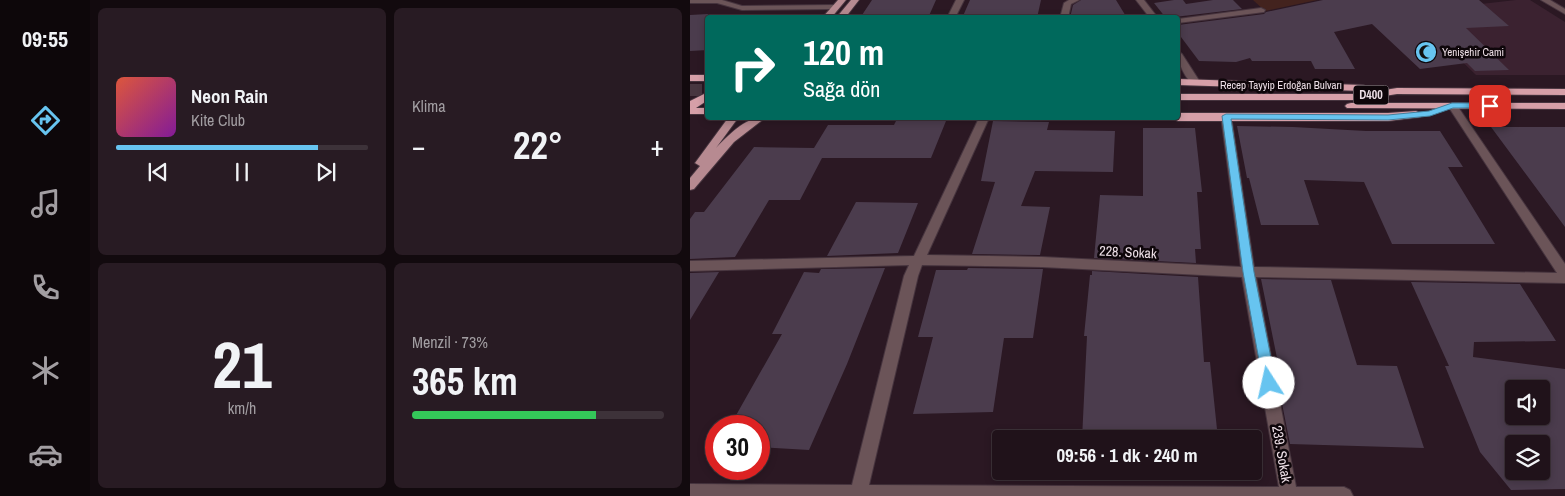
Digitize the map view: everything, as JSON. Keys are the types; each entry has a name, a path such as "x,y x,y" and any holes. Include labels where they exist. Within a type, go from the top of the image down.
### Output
{"highway":[{"path":"690,78 705,78"},
{"path":"1180,82 1338,86 1397,91"},
{"name":"Recep Tayyip Erdoğan Bulvarı","path":"1180,97 1360,97 1397,91 1565,92"},
{"path":"690,106 705,97"},
{"name":"Recep Tayyip Erdoğan Bulvarı","path":"1180,106 1565,106"},
{"path":"1180,117 1388,117 1430,113 1452,106"},
{"path":"690,110 705,111"}],"main road":[{"path":"828,15 842,0"},
{"path":"842,15 855,0"},
{"path":"690,174 731,120"},
{"path":"690,186 710,161 742,130 757,120"}],"street":[{"path":"952,15 960,0"},
{"path":"1065,15 1068,4 1075,0"},
{"path":"1140,0 1152,15"},
{"path":"1180,21 1261,10 1251,0"},
{"path":"1545,0 1565,12"},
{"path":"690,1 717,1 742,8 835,7"},
{"path":"1180,57 1195,82"},
{"path":"1452,106 1565,274"},
{"name":"239. Sokak","path":"1226,116 1248,272 1289,495"},
{"path":"858,495 911,276 983,120"},
{"name":"228. Sokak","path":"690,266 918,260 1042,262 1248,272 1565,278"},
{"path":"690,493 1344,496"}],"shaded area":[{"path":"1253,0 1317,0 1265,11"},
{"path":"1530,0 1565,22 1565,75 1476,75 1411,12"}],"building":[{"path":"872,0 936,0 929,15 862,15"},
{"path":"970,0 1041,0 1038,15 963,15"},
{"path":"1081,0 1116,0 1125,15 1071,15 1073,5"},
{"path":"1174,0 1183,0 1186,4 1213,0 1233,0 1242,9 1180,16 1164,15 1154,3"},
{"path":"1323,0 1479,0 1509,26 1466,28 1509,70 1475,71 1467,63 1420,69 1372,24 1334,32 1355,69 1315,69 1311,61 1252,61 1250,58 1236,62 1199,61 1180,36 1180,25 1264,14"},
{"path":"708,14 705,15 705,50 690,51 690,15"},
{"path":"896,121 946,121 931,158 822,158 800,200 769,200 735,257 690,259 690,219 695,212 704,212 754,147 814,148 828,125 894,125"},
{"path":"993,121 1049,122 1047,130 1115,131 1113,172 1035,171 1021,206 1050,207 1040,255 972,254 995,182 981,181"},
{"path":"1237,126 1366,131 1440,131 1463,167 1448,167 1495,244 1392,244 1364,182 1304,180 1319,225 1261,225 1249,178 1247,178"},
{"path":"1491,127 1565,127 1565,227"},
{"path":"1143,128 1195,128 1202,192 1197,192 1201,249 1195,249 1196,263 1094,258 1100,195 1143,196"},
{"path":"856,202 918,203 898,253 827,256"},
{"path":"885,268 847,364 809,450 770,448 770,415 736,415 782,334 772,334 804,272 819,273 821,269"},
{"path":"968,268 1043,269 1033,338 1004,338 993,412 913,414 933,337 918,337 936,270 967,270"},
{"path":"1092,271 1198,277 1204,362 1210,362 1217,430 1082,430 1087,336 1084,336 1090,275 1092,275"},
{"path":"719,272 690,320 690,273"},
{"path":"1261,279 1331,280 1357,365 1397,366 1424,448 1290,444 1274,363 1278,363"},
{"path":"1411,282 1520,284 1556,341 1474,342 1473,357 1565,369 1565,489 1511,490 1480,452 1445,366 1449,366"}],"tunnel":[{"path":"690,90 705,90"}],"place":[{"name":"Yenişehir Cami","path":"1426,52"}],"route":[{"path":"1269,383 1248,272 1226,116 1388,117 1430,113 1452,106 1490,106"}]}
